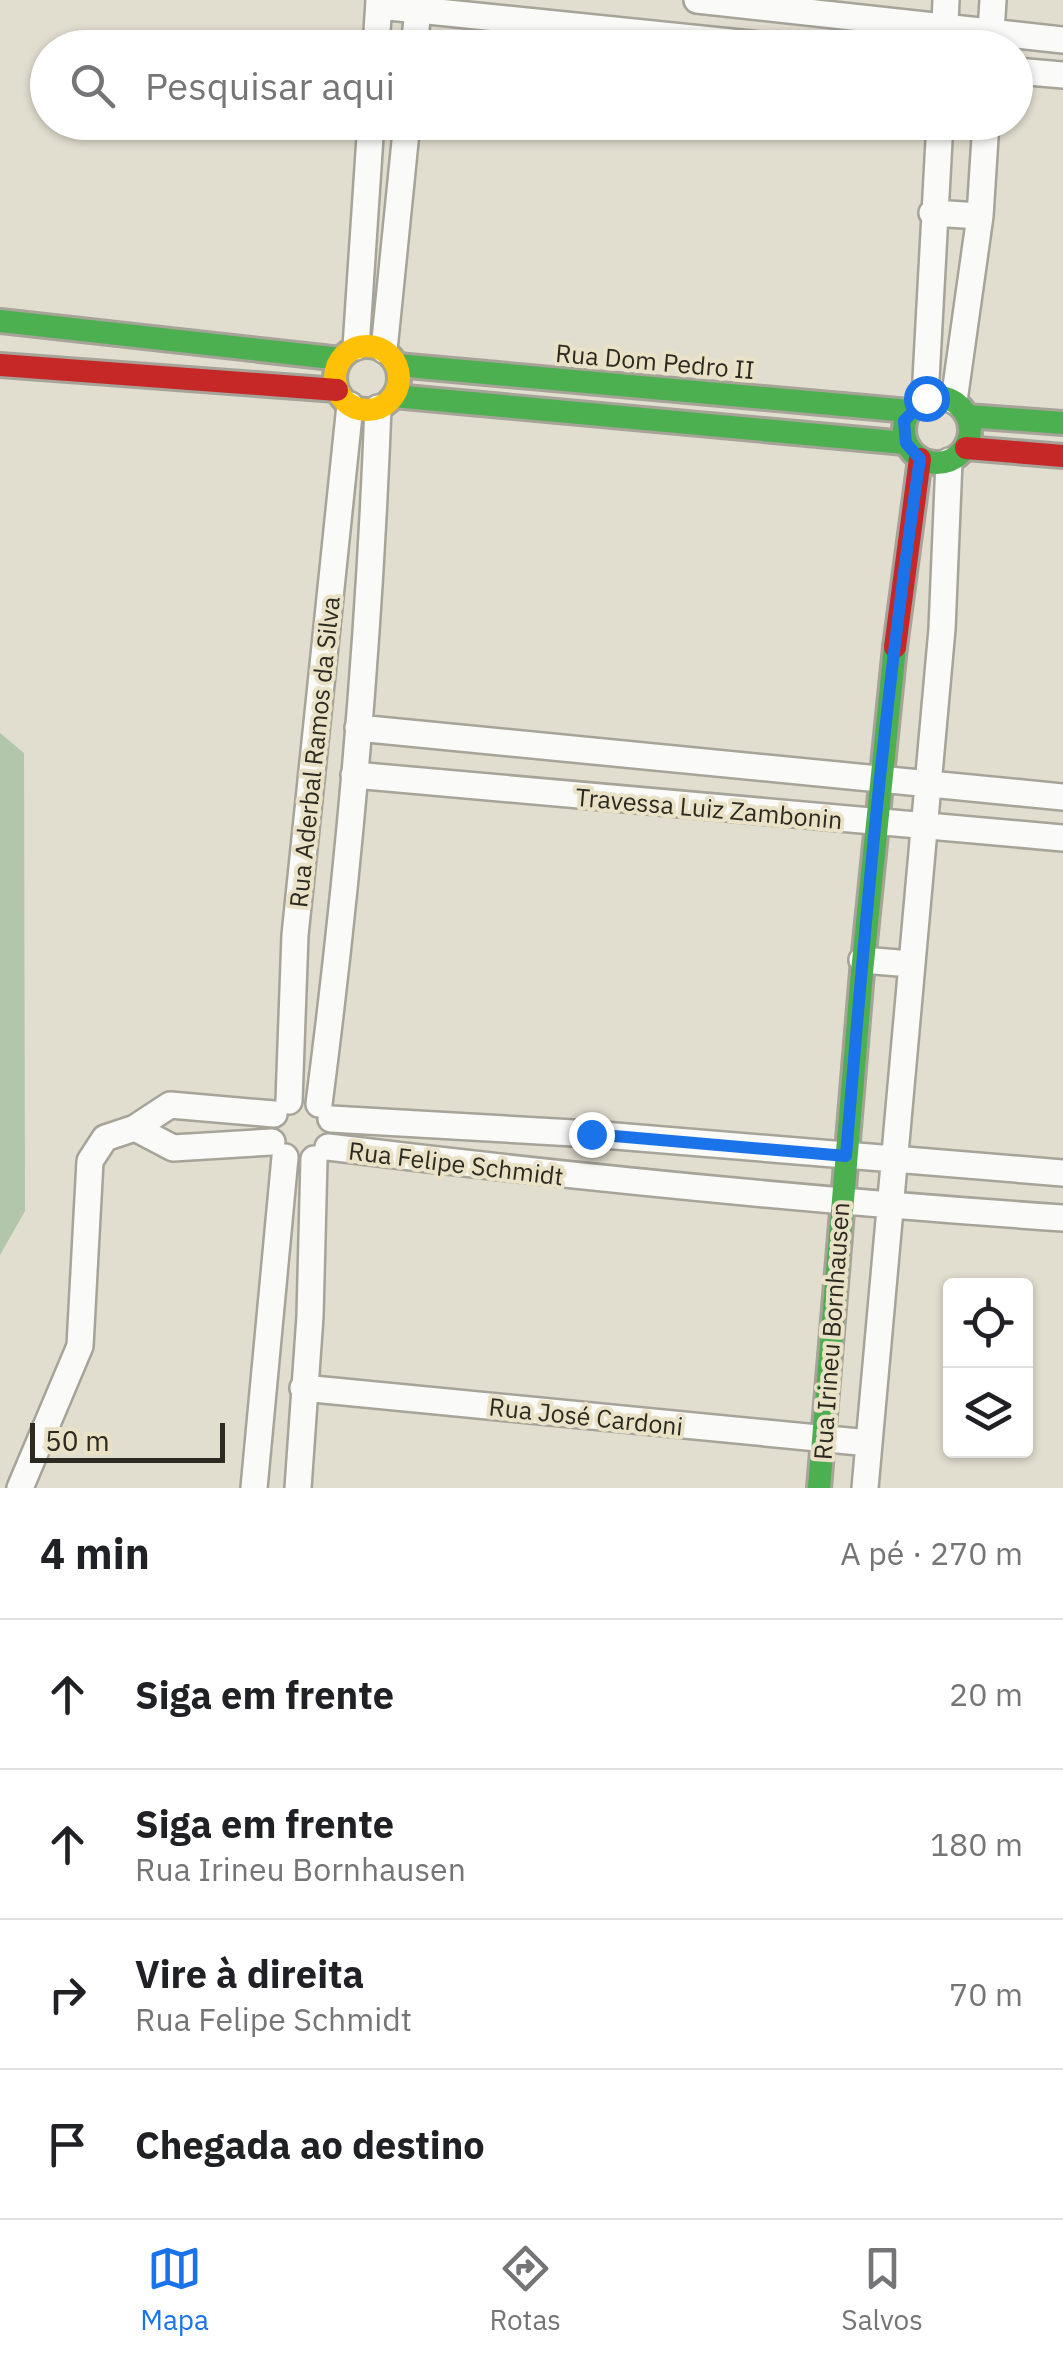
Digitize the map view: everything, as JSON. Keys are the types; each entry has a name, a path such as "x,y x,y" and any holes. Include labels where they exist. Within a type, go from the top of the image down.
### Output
{"street":[{"path":"697,0 897,30"},
{"path":"944,30 946,0"},
{"path":"991,30 993,0"},
{"path":"377,30 379,3 635,30"},
{"path":"416,30 418,5"},
{"path":"1033,40 1063,40"},
{"path":"1033,73 1063,75"},
{"path":"344,397 335,380 349,353 369,140"},
{"path":"386,402 400,376 390,358 406,140"},
{"path":"913,451 904,421 917,404 938,140"},
{"path":"958,454 970,438 961,409 985,140"},
{"path":"932,213 980,216"},
{"path":"0,321 390,358"},
{"path":"105,376 108,331"},
{"name":"Rua Dom Pedro II","path":"390,358 917,404"},
{"path":"0,366 913,451 1063,456"},
{"name":"Rua Aderbal Ramos da Silva","path":"278,1149 344,397"},
{"name":"Rua Aderbal Ramos da Silva","path":"321,1153 386,402"},
{"path":"917,404 1063,423"},
{"name":"Rua Irineu Bornhausen","path":"819,1488 873,824 913,451"},
{"name":"Rua Irineu Bornhausen","path":"864,1488 958,454"},
{"path":"895,625 942,629"},
{"name":"Travessa Luiz Zambonin","path":"358,728 1063,797"},
{"path":"560,794 561,748"},
{"name":"Travessa Luiz Zambonin","path":"354,774 873,824 1063,838"},
{"path":"295,935 341,937"},
{"path":"862,960 911,964"},
{"path":"20,1488 80,1346 90,1161 105,1138 135,1128 170,1105 282,1107"},
{"name":"Rua Felipe Schmidt","path":"282,1107 1056,1172"},
{"path":"135,1128 172,1148 278,1149 254,1488"},
{"path":"587,1179 591,1134"},
{"name":"Rua Felipe Schmidt","path":"278,1149 889,1208 1055,1218"},
{"path":"298,1488 321,1153"},
{"path":"1055,1218 1056,1172"},
{"name":"Rua José Cardoni","path":"304,1388 868,1443"}],"green space":[{"path":"0,733 24,753 25,1211 0,1255"}],"traffic: fast":[{"path":"0,321 341,359"},
{"path":"397,365 909,411"},
{"path":"394,396 905,443"},
{"path":"937,397 961,406 970,430 961,454 937,463 913,454 904,430 913,406 937,397"},
{"path":"967,416 1063,423"},
{"path":"819,1488 862,972 895,647"}],"traffic: slow":[{"path":"367,346 390,355 399,378 390,401 367,410 344,401 335,378 344,355 367,346"}],"traffic: jam":[{"path":"0,365 337,390"},
{"path":"966,448 1063,456"},
{"path":"895,647 920,459"}],"route":[{"path":"591,1134 846,1156 873,824 895,625 920,459 906,443 904,421 909,411 926,398"}]}
